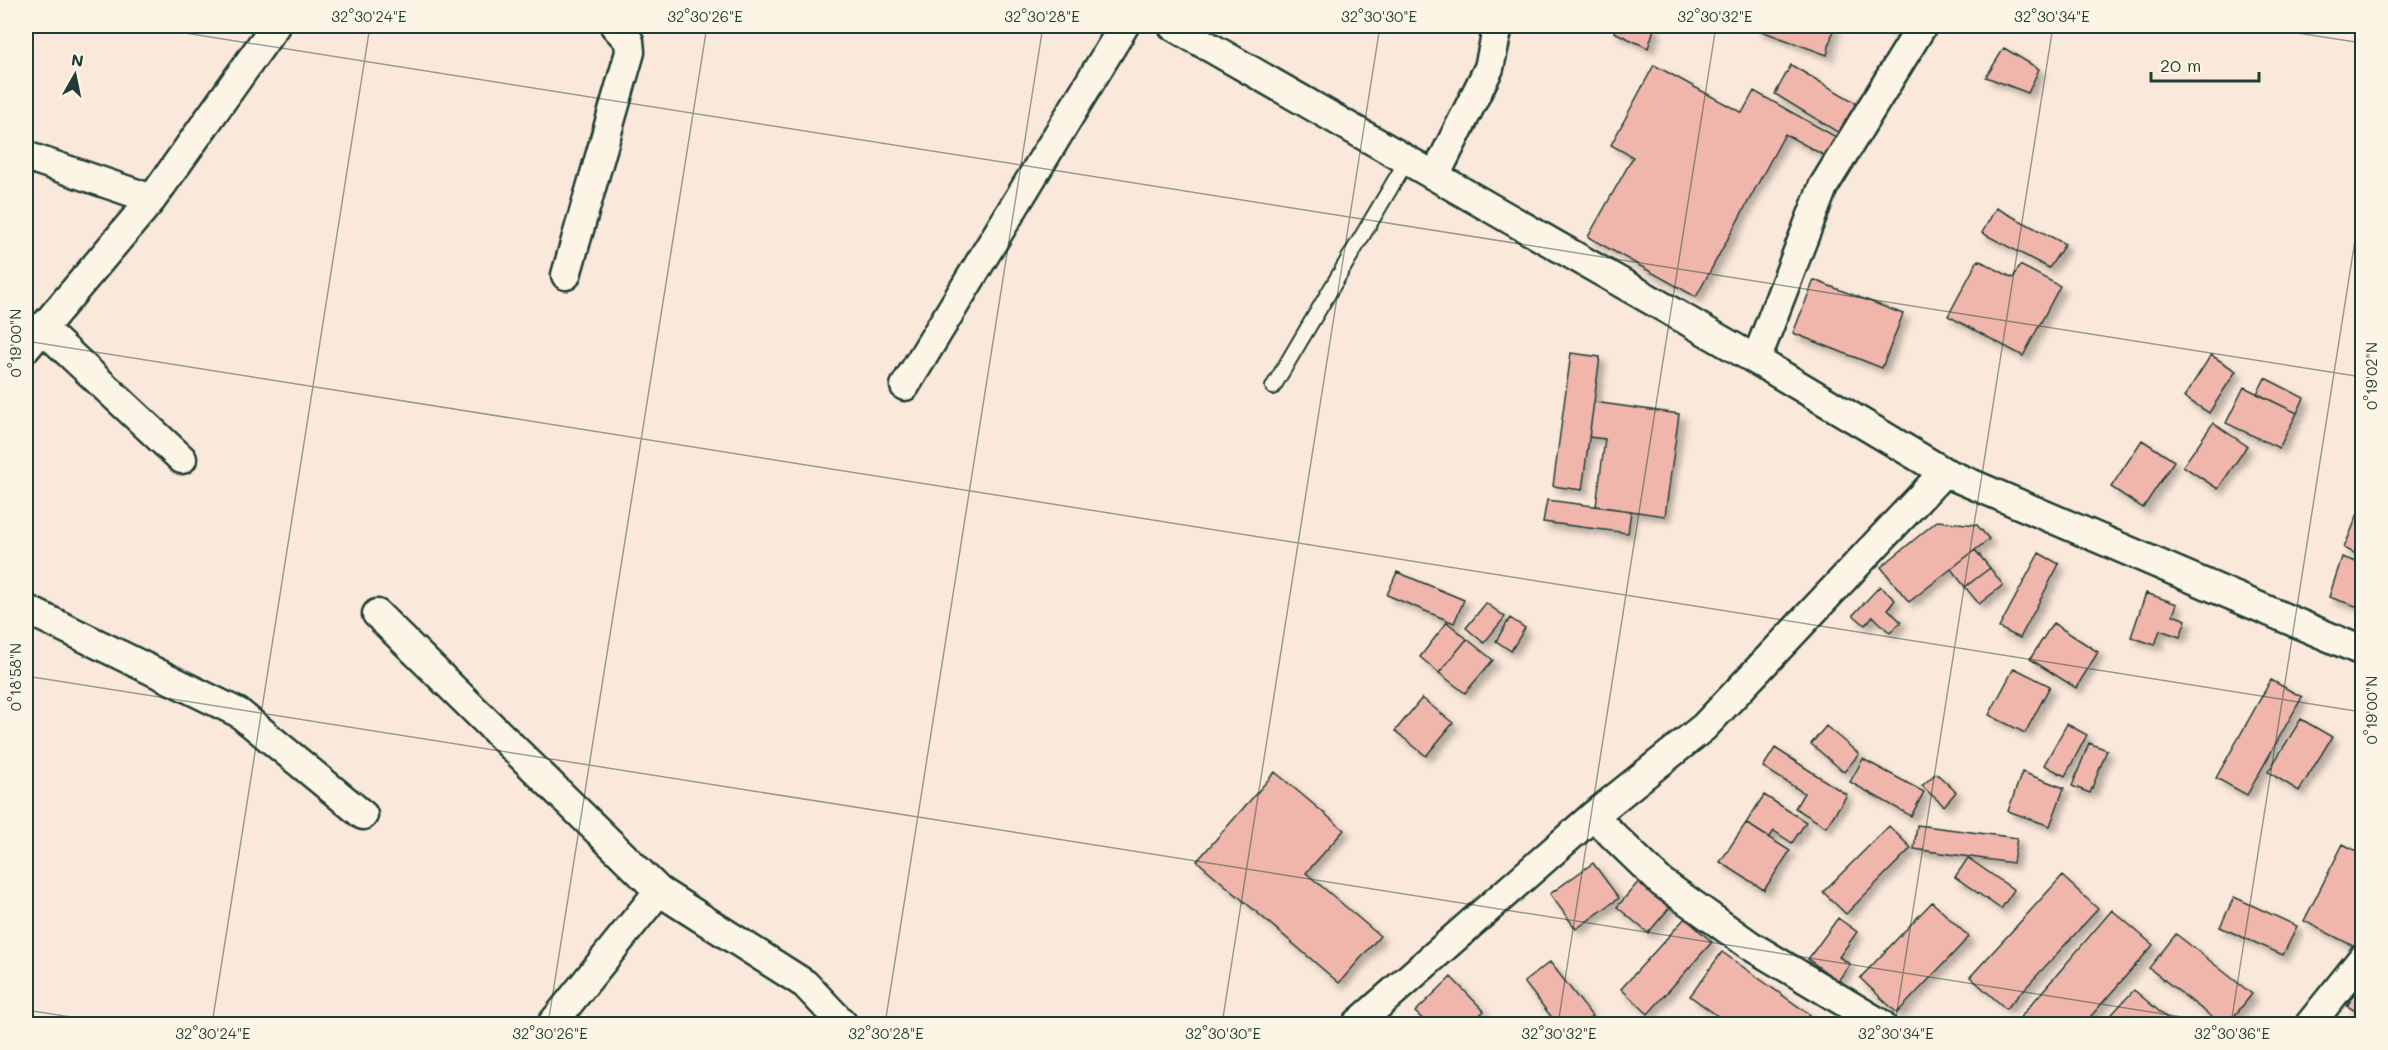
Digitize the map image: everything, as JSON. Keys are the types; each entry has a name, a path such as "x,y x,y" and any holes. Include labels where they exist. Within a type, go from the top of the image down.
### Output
{"street":[{"path":"182,459 33,338 152,199 275,26"},
{"path":"566,275 630,52 629,41 615,26"},
{"path":"905,386 1124,26"},
{"path":"1173,26 1756,360 1944,472 2362,651"},
{"path":"1435,176 1488,68 1498,26"},
{"path":"1756,360 1823,187 1922,26"},
{"path":"26,156 152,199"},
{"path":"1357,1024 1593,816 1704,727 1944,472"},
{"path":"26,609 239,713 363,815"},
{"path":"377,614 659,891 806,984 843,1024"},
{"path":"1593,816 1661,882 1751,946 1881,1024"},
{"path":"552,1024 659,891"},
{"path":"2310,1024 2362,959"}],"lane":[{"path":"1273,387 1407,160"}],"building":[{"path":"1616,26 1655,26 1648,48 1614,32"},
{"path":"1758,26 1834,26 1827,55 1756,29"},
{"path":"1883,26 1915,26 1906,40"},
{"path":"2004,48 2039,69 2028,93 1986,77"},
{"path":"1654,65 1742,113 1754,91 1836,137 1825,156 1785,134 1696,297 1588,237 1633,157 1611,145"},
{"path":"1791,65 1858,104 1844,136 1775,94"},
{"path":"1996,208 2065,244 2049,268 1982,233"},
{"path":"1978,260 2013,278 2020,265 2060,286 2023,356 1948,316"},
{"path":"1814,280 1903,314 1882,368 1793,333"},
{"path":"1571,353 1600,357 1582,490 1553,486"},
{"path":"2211,355 2236,371 2209,413 2184,397"},
{"path":"2265,378 2304,398 2297,413 2257,394"},
{"path":"2244,387 2297,413 2279,448 2226,423"},
{"path":"1594,402 1679,414 1665,516 1596,506 1605,439 1589,437"},
{"path":"2213,423 2247,446 2218,489 2183,466"},
{"path":"2142,440 2174,461 2143,508 2111,487"},
{"path":"1547,500 1631,511 1628,533 1543,522"},
{"path":"2362,504 2362,557 2344,548"},
{"path":"1937,521 1977,525 1989,539 1909,602 1881,567"},
{"path":"1975,550 1990,568 1965,587 1951,569"},
{"path":"2039,553 2059,564 2020,638 1999,628"},
{"path":"2342,557 2362,564 2362,608 2329,597"},
{"path":"1990,568 2003,585 1979,604 1965,587"},
{"path":"1397,572 1464,600 1454,623 1387,595"},
{"path":"1880,586 1895,600 1888,609 1901,622 1890,633 1873,616 1865,625 1853,615"},
{"path":"2146,593 2177,604 2173,615 2186,620 2180,637 2160,630 2155,645 2131,637"},
{"path":"1486,603 1505,617 1484,643 1466,628"},
{"path":"1510,618 1525,628 1511,651 1496,641"},
{"path":"1447,622 1467,639 1439,673 1420,657"},
{"path":"2053,623 2098,652 2076,688 2030,659"},
{"path":"1467,639 1493,660 1465,693 1439,673"},
{"path":"2014,668 2050,686 2025,733 1989,715"},
{"path":"2271,680 2302,697 2247,795 2216,778"},
{"path":"1422,698 1453,723 1426,756 1395,731"},
{"path":"2301,719 2332,737 2299,791 2268,772"},
{"path":"2067,724 2087,735 2065,776 2044,765"},
{"path":"1826,726 1859,754 1844,772 1811,744"},
{"path":"2089,743 2107,750 2090,793 2072,786"},
{"path":"1775,748 1847,795 1826,827 1795,808 1804,793 1763,767"},
{"path":"1863,759 1924,792 1911,816 1850,782"},
{"path":"1275,772 1344,830 1306,873 1380,936 1339,983 1197,861"},
{"path":"2022,772 2064,788 2050,826 2008,811"},
{"path":"1936,773 1956,792 1944,806 1922,786"},
{"path":"1764,795 1806,822 1792,843 1774,831 1769,838 1746,823"},
{"path":"1746,823 1790,851 1764,890 1720,862"},
{"path":"1917,825 2017,838 2013,863 1914,849"},
{"path":"1889,826 1911,848 1846,914 1823,892"},
{"path":"2343,844 2362,854 2362,942 2359,949 2304,921"},
{"path":"1968,858 2014,890 2001,909 1955,877"},
{"path":"1593,863 1619,898 1576,929 1550,894"},
{"path":"2062,876 2098,909 2006,1009 1970,977"},
{"path":"1640,880 1671,906 1648,933 1617,907"},
{"path":"2234,897 2297,926 2283,955 2220,927"},
{"path":"1932,902 1969,937 1897,1013 1860,978"},
{"path":"2112,910 2153,945 2084,1024 2023,1024 2018,1020"},
{"path":"1685,918 1712,942 1648,1014 1621,989"},
{"path":"1838,918 1857,932 1839,957 1850,964 1838,981 1808,959"},
{"path":"2176,934 2252,994 2228,1024 2221,1024 2149,968"},
{"path":"1722,952 1810,1015 1803,1024 1729,1024 1690,996"},
{"path":"1550,962 1592,1016 1581,1024 1557,1024 1524,982"},
{"path":"1451,977 1484,1011 1471,1024 1428,1024 1415,1012"},
{"path":"2362,982 2362,1015 2347,1006"},
{"path":"2134,990 2174,1024 2103,1024"},
{"path":"1849,1015 1859,1024 1839,1024"}]}
